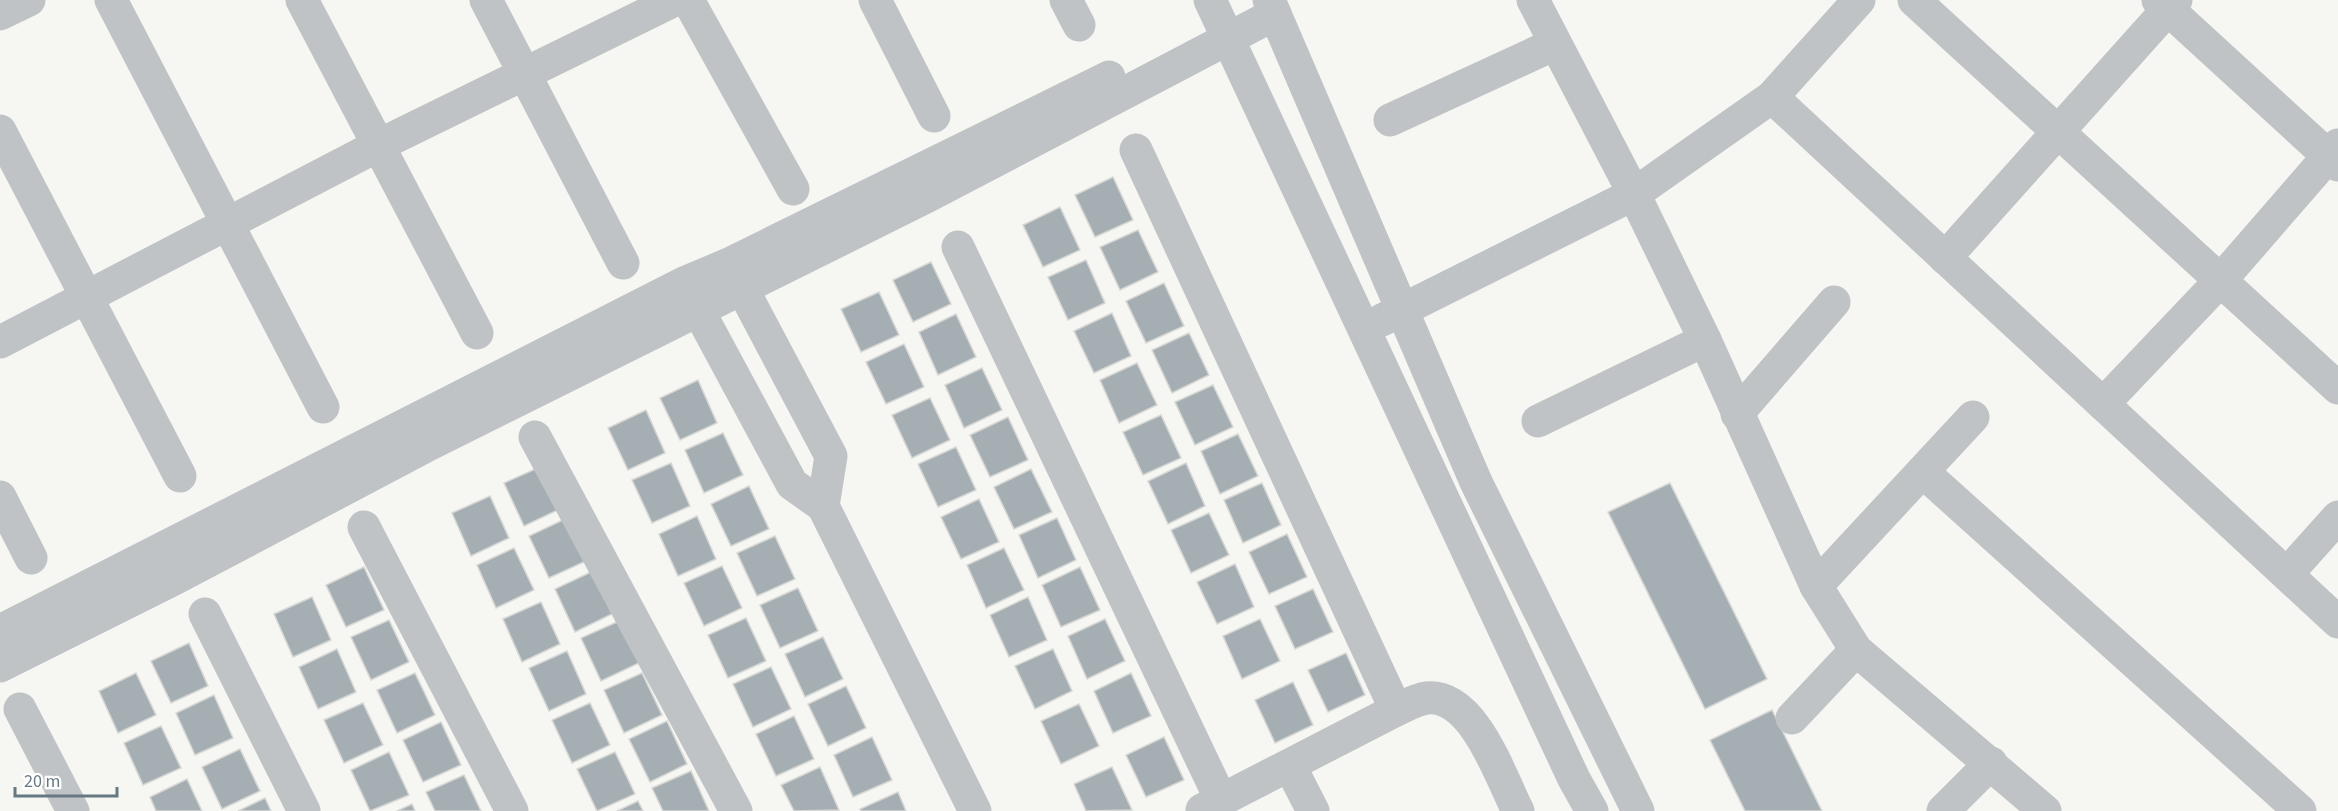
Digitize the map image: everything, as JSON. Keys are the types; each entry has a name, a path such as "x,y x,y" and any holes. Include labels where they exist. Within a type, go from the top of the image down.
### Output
{"street":[{"path":"0,14 29,0"},
{"path":"111,0 322,407"},
{"path":"302,0 477,333"},
{"path":"486,0 623,263"},
{"path":"0,342 377,146 675,0"},
{"path":"688,0 793,189"},
{"path":"875,0 934,116"},
{"path":"1533,0 1634,194 1705,340 1816,586 1856,650 2044,811"},
{"path":"1363,329 1634,194 1772,98 1858,0"},
{"path":"1914,0 2338,388"},
{"path":"1945,258 2059,132 2167,3 2335,155 2103,404"},
{"path":"0,631 158,550 736,276 1219,20 1270,5 1476,482 1638,811"},
{"path":"1219,20 1574,779 1592,811"},
{"path":"1390,120 1555,44"},
{"path":"1772,98 2338,622"},
{"path":"0,131 180,476"},
{"path":"1136,150 1396,710"},
{"path":"958,247 1211,806 1396,710 1426,698 1451,702 1471,718 1518,811"},
{"path":"736,276 831,456 823,506"},
{"path":"691,297 792,484 823,506 975,811"},
{"path":"0,666 174,579 430,444 691,297"},
{"path":"1737,414 1833,302"},
{"path":"1538,421 1705,340"},
{"path":"1816,586 1973,417"},
{"path":"535,437 736,811"},
{"path":"1923,472 2300,811"},
{"path":"0,497 31,558"},
{"path":"2287,574 2338,517"},
{"path":"364,527 512,811"},
{"path":"158,550 174,579"},
{"path":"205,614 304,811"},
{"path":"1792,718 1856,650"},
{"path":"20,709 73,811"},
{"path":"1943,811 1990,763"},
{"path":"1290,766 1313,811"}],"building":[{"path":"1113,177 1133,220 1095,237 1075,195"},
{"path":"1060,207 1080,250 1043,267 1023,225"},
{"path":"1138,230 1158,272 1120,290 1100,247"},
{"path":"1086,260 1105,303 1068,320 1048,277"},
{"path":"931,262 951,304 913,322 893,280"},
{"path":"1164,283 1184,326 1146,343 1126,301"},
{"path":"879,292 899,335 861,352 841,309"},
{"path":"1112,313 1131,356 1094,373 1074,331"},
{"path":"956,314 976,357 938,375 919,332"},
{"path":"1189,333 1209,375 1172,393 1152,350"},
{"path":"904,344 924,387 886,404 866,362"},
{"path":"1137,363 1157,405 1119,423 1100,380"},
{"path":"982,368 1002,410 964,428 945,385"},
{"path":"698,380 717,423 680,440 660,398"},
{"path":"1213,385 1233,427 1195,445 1175,402"},
{"path":"930,398 950,440 912,458 892,415"},
{"path":"646,410 665,453 628,470 608,428"},
{"path":"1161,415 1181,458 1143,475 1123,432"},
{"path":"1008,417 1028,460 990,477 970,435"},
{"path":"723,433 743,475 704,493 685,450"},
{"path":"1238,434 1258,476 1220,494 1201,451"},
{"path":"956,447 976,490 938,507 918,464"},
{"path":"671,463 690,506 652,523 632,480"},
{"path":"1186,463 1205,506 1168,524 1148,481"},
{"path":"542,466 562,508 524,526 504,483"},
{"path":"1031,469 1052,512 1014,529 994,487"},
{"path":"1262,483 1281,525 1243,543 1224,500"},
{"path":"1670,483 1767,679 1705,709 1608,512"},
{"path":"749,486 769,529 731,546 711,504"},
{"path":"490,496 509,538 471,556 452,513"},
{"path":"979,499 999,542 961,559 941,517"},
{"path":"1209,513 1229,555 1191,573 1171,530"},
{"path":"697,516 716,559 678,576 659,534"},
{"path":"567,518 586,561 549,578 529,536"},
{"path":"1057,518 1076,560 1038,578 1019,535"},
{"path":"1287,534 1307,577 1269,594 1249,552"},
{"path":"775,536 795,579 757,596 737,553"},
{"path":"514,548 534,590 496,608 477,565"},
{"path":"1004,548 1024,590 986,608 967,565"},
{"path":"1235,564 1254,607 1217,624 1197,582"},
{"path":"722,566 742,608 704,626 684,583"},
{"path":"364,567 384,610 346,627 326,585"},
{"path":"1080,567 1100,610 1061,627 1042,585"},
{"path":"593,571 612,614 575,632 555,589"},
{"path":"798,588 818,631 780,648 760,605"},
{"path":"1313,589 1333,632 1295,649 1275,606"},
{"path":"312,597 331,640 293,657 274,614"},
{"path":"1028,597 1047,640 1009,657 990,615"},
{"path":"541,602 560,644 522,662 503,619"},
{"path":"746,618 766,661 728,678 708,635"},
{"path":"1105,619 1125,661 1087,679 1068,636"},
{"path":"1260,619 1280,661 1242,679 1223,636"},
{"path":"389,620 409,662 371,680 351,637"},
{"path":"619,621 639,663 601,681 581,638"},
{"path":"823,637 843,679 805,697 785,654"},
{"path":"189,643 208,686 171,703 151,661"},
{"path":"337,649 356,692 318,709 299,667"},
{"path":"1053,649 1072,691 1035,709 1015,666"},
{"path":"567,651 586,694 549,711 529,668"},
{"path":"1346,653 1365,695 1328,712 1308,670"},
{"path":"771,667 791,709 753,727 733,684"},
{"path":"136,673 156,715 118,733 99,691"},
{"path":"415,673 435,715 397,733 377,690"},
{"path":"642,673 662,715 624,733 604,690"},
{"path":"1131,673 1151,716 1113,733 1094,691"},
{"path":"1293,682 1313,725 1275,743 1255,700"},
{"path":"846,686 866,728 828,746 808,704"},
{"path":"214,695 233,738 195,755 176,713"},
{"path":"363,703 383,745 344,763 324,720"},
{"path":"590,703 610,745 572,763 552,720"},
{"path":"1079,704 1099,746 1061,764 1041,721"},
{"path":"1772,710 1822,811 1745,811 1710,740"},
{"path":"794,716 814,759 776,776 756,734"},
{"path":"667,721 687,764 650,782 629,739"},
{"path":"441,722 461,765 423,782 403,740"},
{"path":"161,726 181,768 143,785 124,743"},
{"path":"872,737 892,780 853,797 834,755"},
{"path":"1164,737 1184,780 1146,797 1126,755"},
{"path":"240,749 260,791 222,809 202,767"},
{"path":"389,752 409,795 370,811 351,770"},
{"path":"615,752 635,794 597,811 577,769"},
{"path":"820,767 839,810 794,811 781,785"},
{"path":"1112,767 1132,810 1086,811 1074,784"},
{"path":"691,771 709,811 663,811 652,788"},
{"path":"464,775 481,811 435,811 426,792"},
{"path":"187,779 202,811 156,811 150,797"},
{"path":"898,792 906,811 861,811 860,809"},
{"path":"265,798 271,811 238,811"},
{"path":"638,801 643,811 617,811"},
{"path":"412,804 415,811 397,811"}]}
